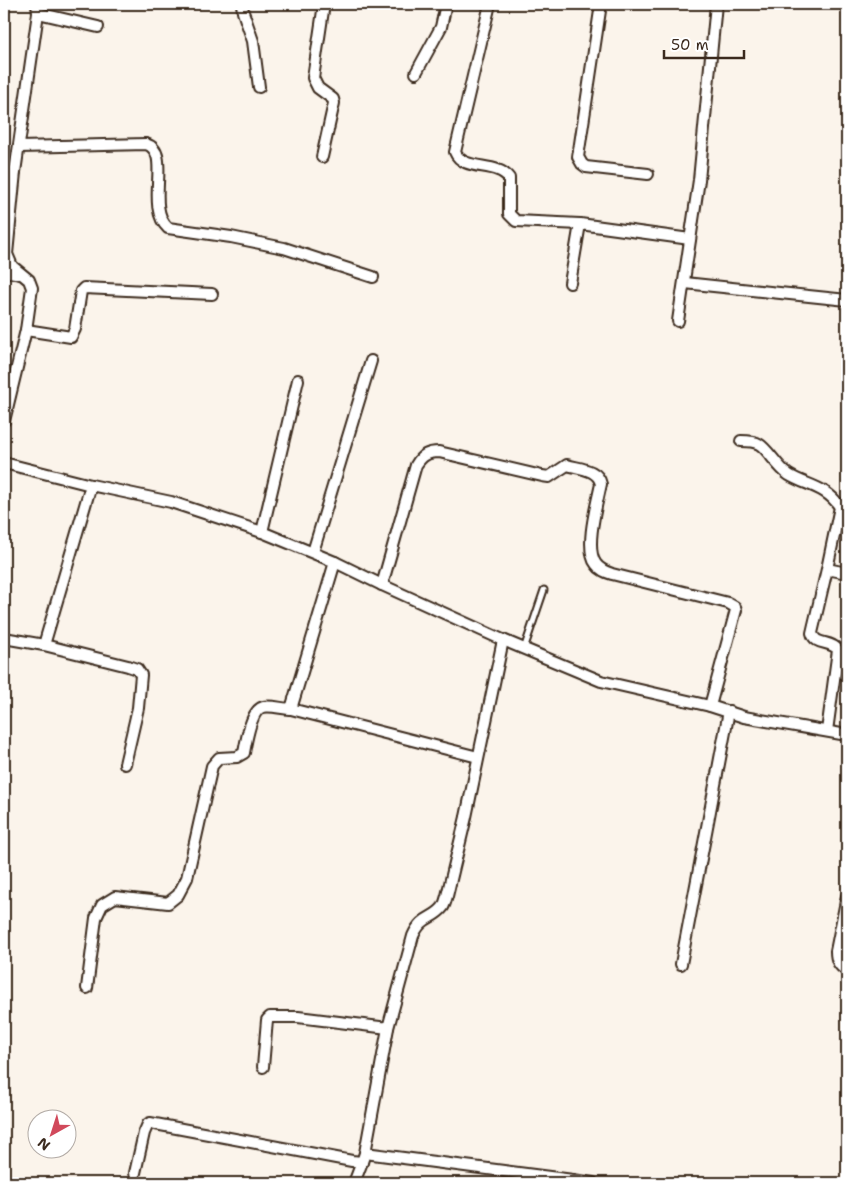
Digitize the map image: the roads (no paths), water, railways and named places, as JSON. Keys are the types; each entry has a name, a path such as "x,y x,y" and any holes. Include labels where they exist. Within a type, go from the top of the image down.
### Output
{"street":[{"path":"242,4 253,41 259,87"},
{"path":"322,157 334,103 334,99 318,88 314,78 324,4"},
{"path":"416,73 441,27 446,4"},
{"path":"490,4 455,152 457,156 465,163 506,173 509,178 509,214 516,221 580,224 690,239"},
{"path":"601,4 578,157 586,167 648,174"},
{"path":"678,321 699,180 716,4"},
{"path":"4,421 26,330 32,288 29,280 12,266 7,254 15,172 37,8 98,27"},
{"path":"19,147 146,144 151,146 158,156 158,213 168,228 231,237 284,248 373,277"},
{"path":"4,171 15,172"},
{"path":"570,283 580,224"},
{"path":"4,271 22,274"},
{"path":"685,282 847,300"},
{"path":"26,330 71,337 76,329 81,291 84,288 212,294"},
{"path":"313,552 371,361"},
{"path":"262,532 298,380"},
{"path":"740,441 757,443 762,446 780,467 790,475 821,489 840,507 812,633 816,641 831,644 838,650 827,731"},
{"path":"382,585 416,465 424,456 431,452 439,452 550,477 567,465 594,472 601,484 590,552 601,570 728,603 735,607 736,610 710,706"},
{"path":"4,463 91,485 171,502 262,532 313,552 503,640 601,681 710,706 744,717 847,735"},
{"path":"44,645 91,485"},
{"path":"291,710 335,562"},
{"path":"827,569 847,573"},
{"path":"4,638 44,645 137,669 141,675 138,708 125,764"},
{"path":"354,1183 363,1157 388,1028 416,928 443,907 447,896 503,640"},
{"path":"87,988 96,918 102,904 114,897 168,903 178,896 188,878 212,766 218,758 237,757 244,753 253,719 263,707 291,710 478,757"},
{"path":"681,964 729,711"},
{"path":"847,896 836,958 838,963 847,971"},
{"path":"263,1067 266,1020 270,1016 298,1017 388,1028"},
{"path":"135,1173 144,1134 150,1123 363,1157 593,1183"}],"lane":[{"path":"524,649 544,590"}]}
